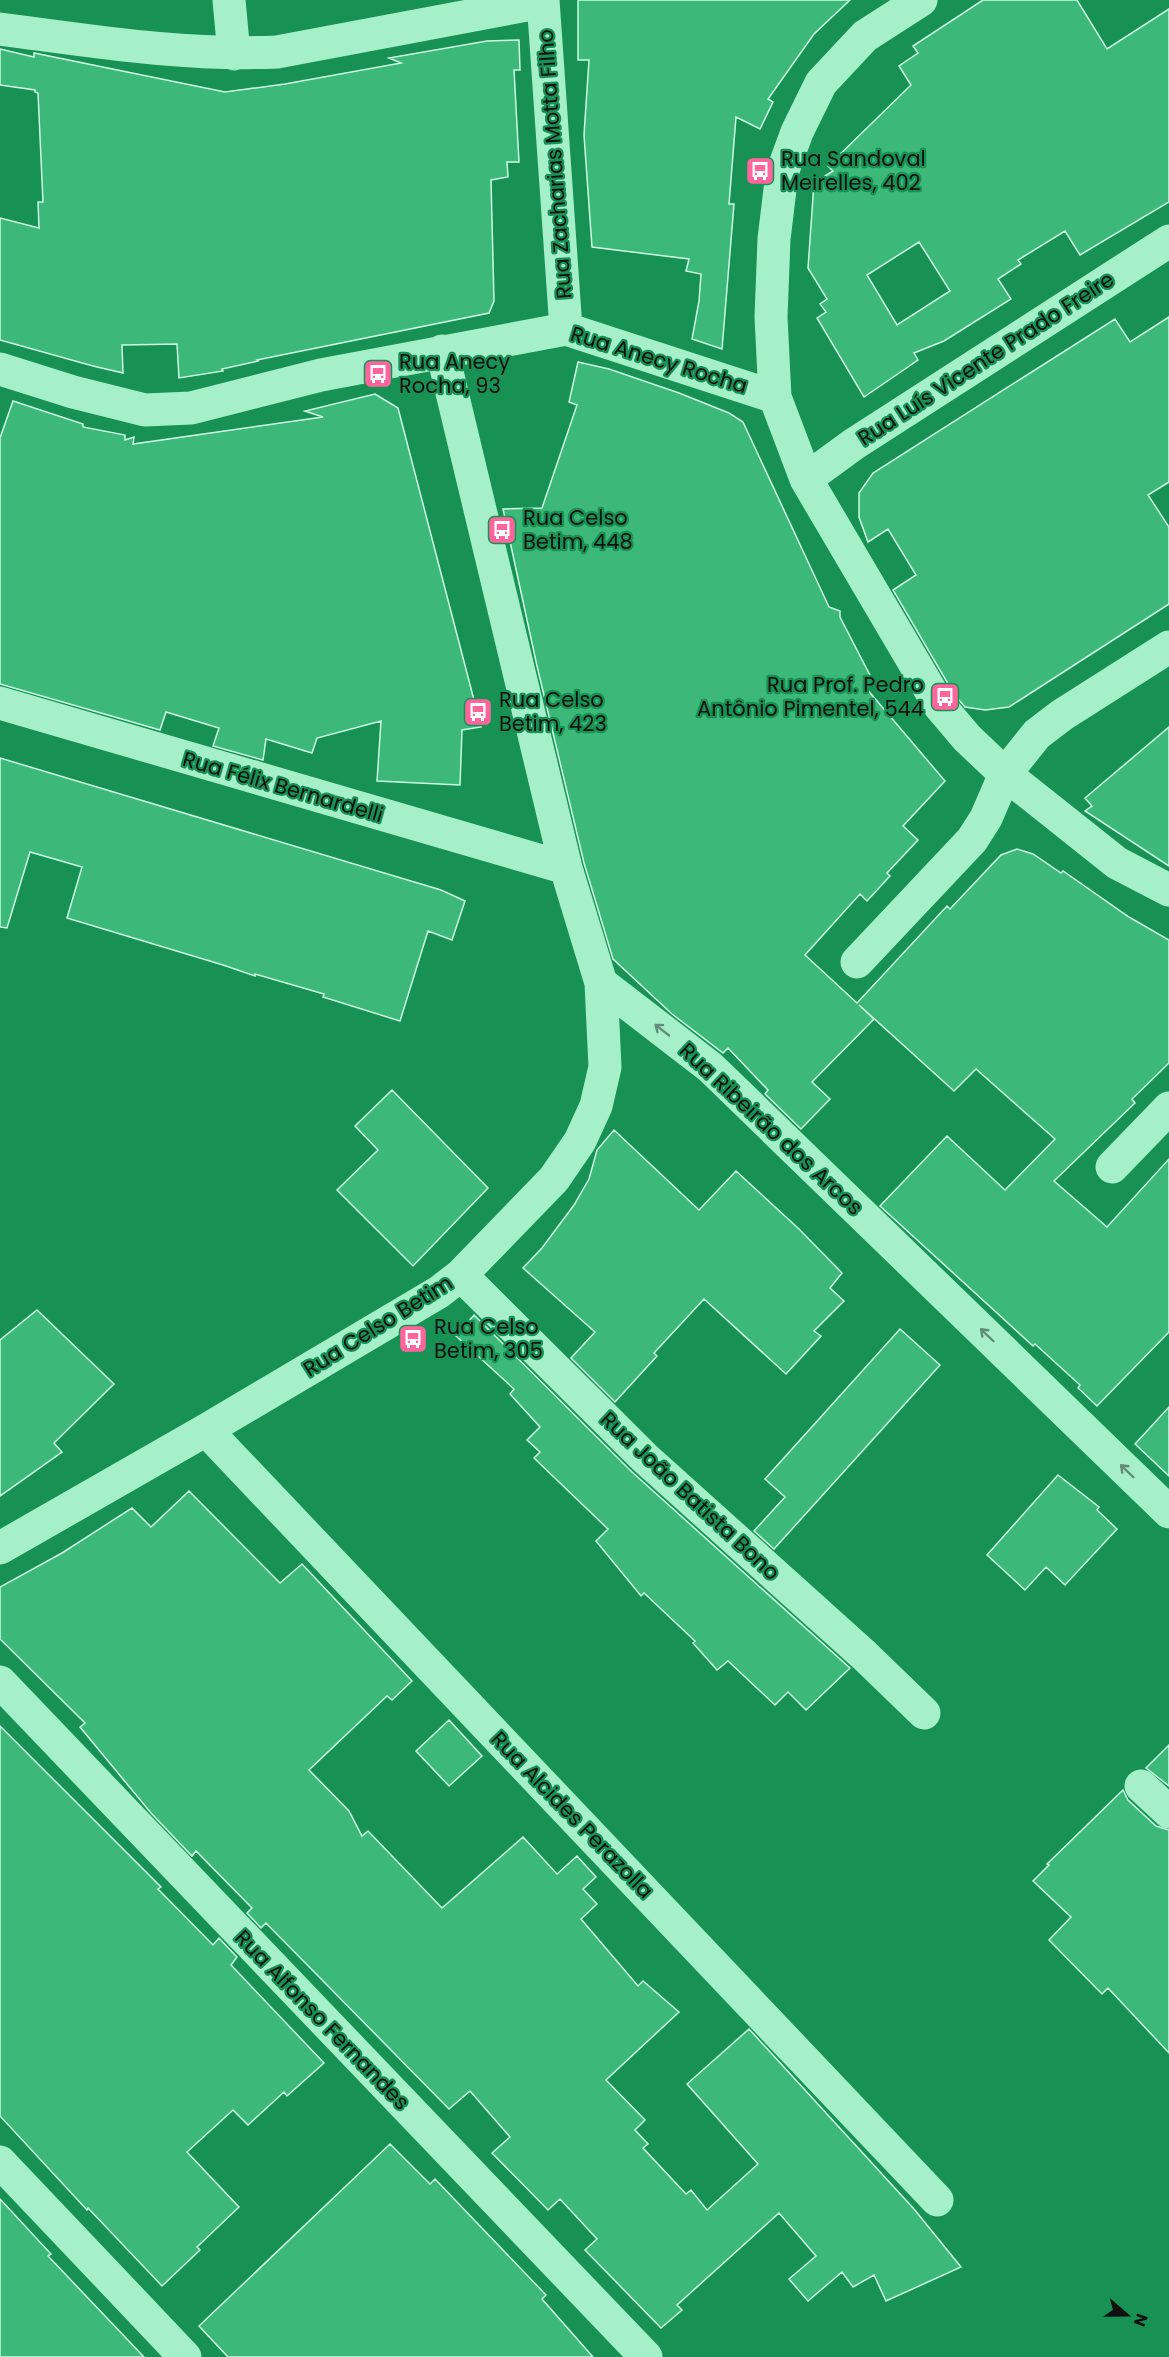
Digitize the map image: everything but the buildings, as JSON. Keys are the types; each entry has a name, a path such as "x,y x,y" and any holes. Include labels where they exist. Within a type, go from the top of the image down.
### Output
{"street":[{"path":"229,0 234,54"},
{"path":"776,397 771,306 774,239 782,172 797,132 821,83 865,36 921,0"},
{"path":"0,29 170,51 234,54 277,52 543,1"},
{"name":"Rua Zacharias Motta Filho","path":"543,1 566,328"},
{"name":"Rua Luís Vicente Prado Freire","path":"806,479 854,444 1169,241"},
{"name":"Rua Anecy Rocha","path":"0,369 74,392 145,410 191,408 321,375 566,328 776,397 806,479 939,705 967,738 1005,774 1117,863 1169,890"},
{"path":"442,351 566,868 601,983"},
{"path":"856,962 972,840 986,818 1005,774 1036,734 1169,647"},
{"name":"Rua Félix Bernardelli","path":"0,703 566,868"},
{"name":"Rua Celso Betim","path":"0,1548 206,1430 439,1292 461,1275 554,1179 580,1141 596,1106 605,1067 601,983"},
{"name":"Rua Ribeirão dos Arcos","path":"601,983 710,1066 1169,1512"},
{"path":"1112,1167 1169,1108"},
{"name":"Rua João Batista Bono","path":"461,1275 645,1458 864,1654 924,1713"},
{"name":"Rua Alcides Perazolla","path":"206,1430 937,2200"},
{"name":"Rua Alfonso Fernandes","path":"0,1682 646,2357"},
{"path":"1141,1786 1169,1812"},
{"path":"0,2162 185,2357"}],"place":[{"name":"Rua Sandoval Meirelles, 402","path":"760,171"},
{"name":"Rua Anecy Rocha, 93","path":"378,374"},
{"name":"Rua Celso Betim, 448","path":"502,530"},
{"name":"Rua Prof. Pedro Antônio Pimentel, 544","path":"945,697"},
{"name":"Rua Celso Betim, 423","path":"478,712"},
{"name":"Rua Celso Betim, 305","path":"413,1339"}]}
